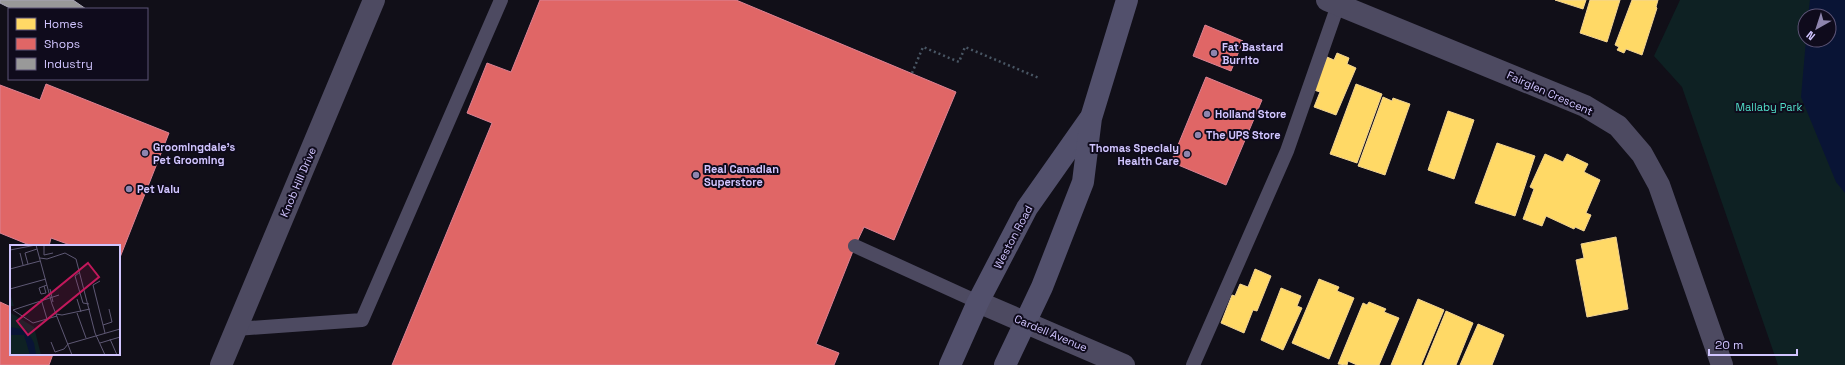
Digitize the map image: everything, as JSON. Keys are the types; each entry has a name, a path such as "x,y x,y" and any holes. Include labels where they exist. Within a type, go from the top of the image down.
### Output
{"main road":[{"name":"Weston Road","path":"1005,365 1042,287 1083,182 1090,118 1127,0"},
{"name":"Weston Road","path":"950,365 978,302 1028,208 1090,118"}],"street":[{"name":"Knob Hill Drive","path":"221,365 374,0"},
{"name":"Fairglen Crescent","path":"1332,2 1585,106 1618,126 1642,154 1659,186 1722,365"},
{"name":"Cardell Avenue","path":"978,302 1120,364"}],"lane":[{"path":"236,329 362,320 501,0"},
{"path":"1193,365 1287,151 1332,2"},
{"path":"855,246 978,302"}],"path":[{"path":"912,73 923,47 959,62 965,48 1039,78"}],"green space":[{"name":"Mallaby Park","path":"1680,0 1845,0 1845,365 1778,365 1682,87 1654,56"}],"water":[{"path":"1810,0 1845,0 1845,193 1836,182 1801,97 1805,48 1837,48 1837,8 1809,8"}],"building: Homes":[{"path":"1555,0 1586,0 1583,9"},
{"path":"1590,0 1620,0 1607,42 1580,33"},
{"path":"1632,0 1658,0 1657,8 1642,55 1626,49 1624,53 1617,50 1619,47 1615,45"},
{"path":"1337,53 1349,58 1347,64 1356,68 1336,115 1314,107 1320,92 1314,90 1327,57 1334,60"},
{"path":"1356,84 1382,94 1357,163 1330,154"},
{"path":"1383,97 1392,101 1393,98 1410,104 1385,175 1358,166"},
{"path":"1448,111 1474,120 1454,179 1428,170"},
{"path":"1497,143 1535,156 1515,216 1475,203"},
{"path":"1545,154 1563,162 1567,154 1588,164 1584,172 1600,180 1586,213 1591,215 1584,231 1575,227 1574,229 1546,216 1542,226 1523,219 1534,189 1530,187"},
{"path":"1616,237 1628,309 1587,317 1576,260 1584,258 1581,244"},
{"path":"1255,269 1271,276 1257,311 1253,310 1244,333 1221,323 1232,295 1235,296 1240,284 1248,287"},
{"path":"1319,279 1339,287 1337,291 1354,298 1329,359 1292,343"},
{"path":"1281,288 1301,296 1297,306 1302,308 1283,350 1261,340"},
{"path":"1418,299 1444,310 1421,365 1391,365"},
{"path":"1369,302 1386,309 1384,312 1399,318 1379,365 1357,365 1348,361 1347,365 1338,364 1363,303 1367,305"},
{"path":"1446,311 1473,323 1456,365 1424,365"},
{"path":"1478,324 1504,335 1492,365 1460,365"}],"building: Shops":[{"name":"Real Canadian Superstore","path":"540,0 736,0 956,92 894,240 864,227 855,246 816,344 839,353 834,365 392,365 492,123 467,113 487,63 511,72"},
{"path":"1205,25 1243,41 1231,71 1193,56"},
{"path":"1206,77 1262,100 1226,185 1171,162"},
{"path":"46,84 169,133 120,257 120,245 70,245 51,238 49,245 30,245 0,233 0,85 40,100"},
{"path":"0,302 10,307 10,355 53,355 49,365 0,365"}],"building: Industry":[{"path":"0,0 73,0 85,8 10,8 0,3"}],"place":[{"name":"Fat Bastard Burrito","path":"1214,53"},
{"name":"Holland Store","path":"1207,114"},
{"name":"The UPS Store","path":"1198,135"},
{"name":"Groomingdale's Pet Grooming","path":"145,153"},
{"name":"Thomas Specialy Health Care","path":"1187,154"},
{"name":"Real Canadian Superstore","path":"696,175"},
{"name":"Pet Valu","path":"129,189"}]}
